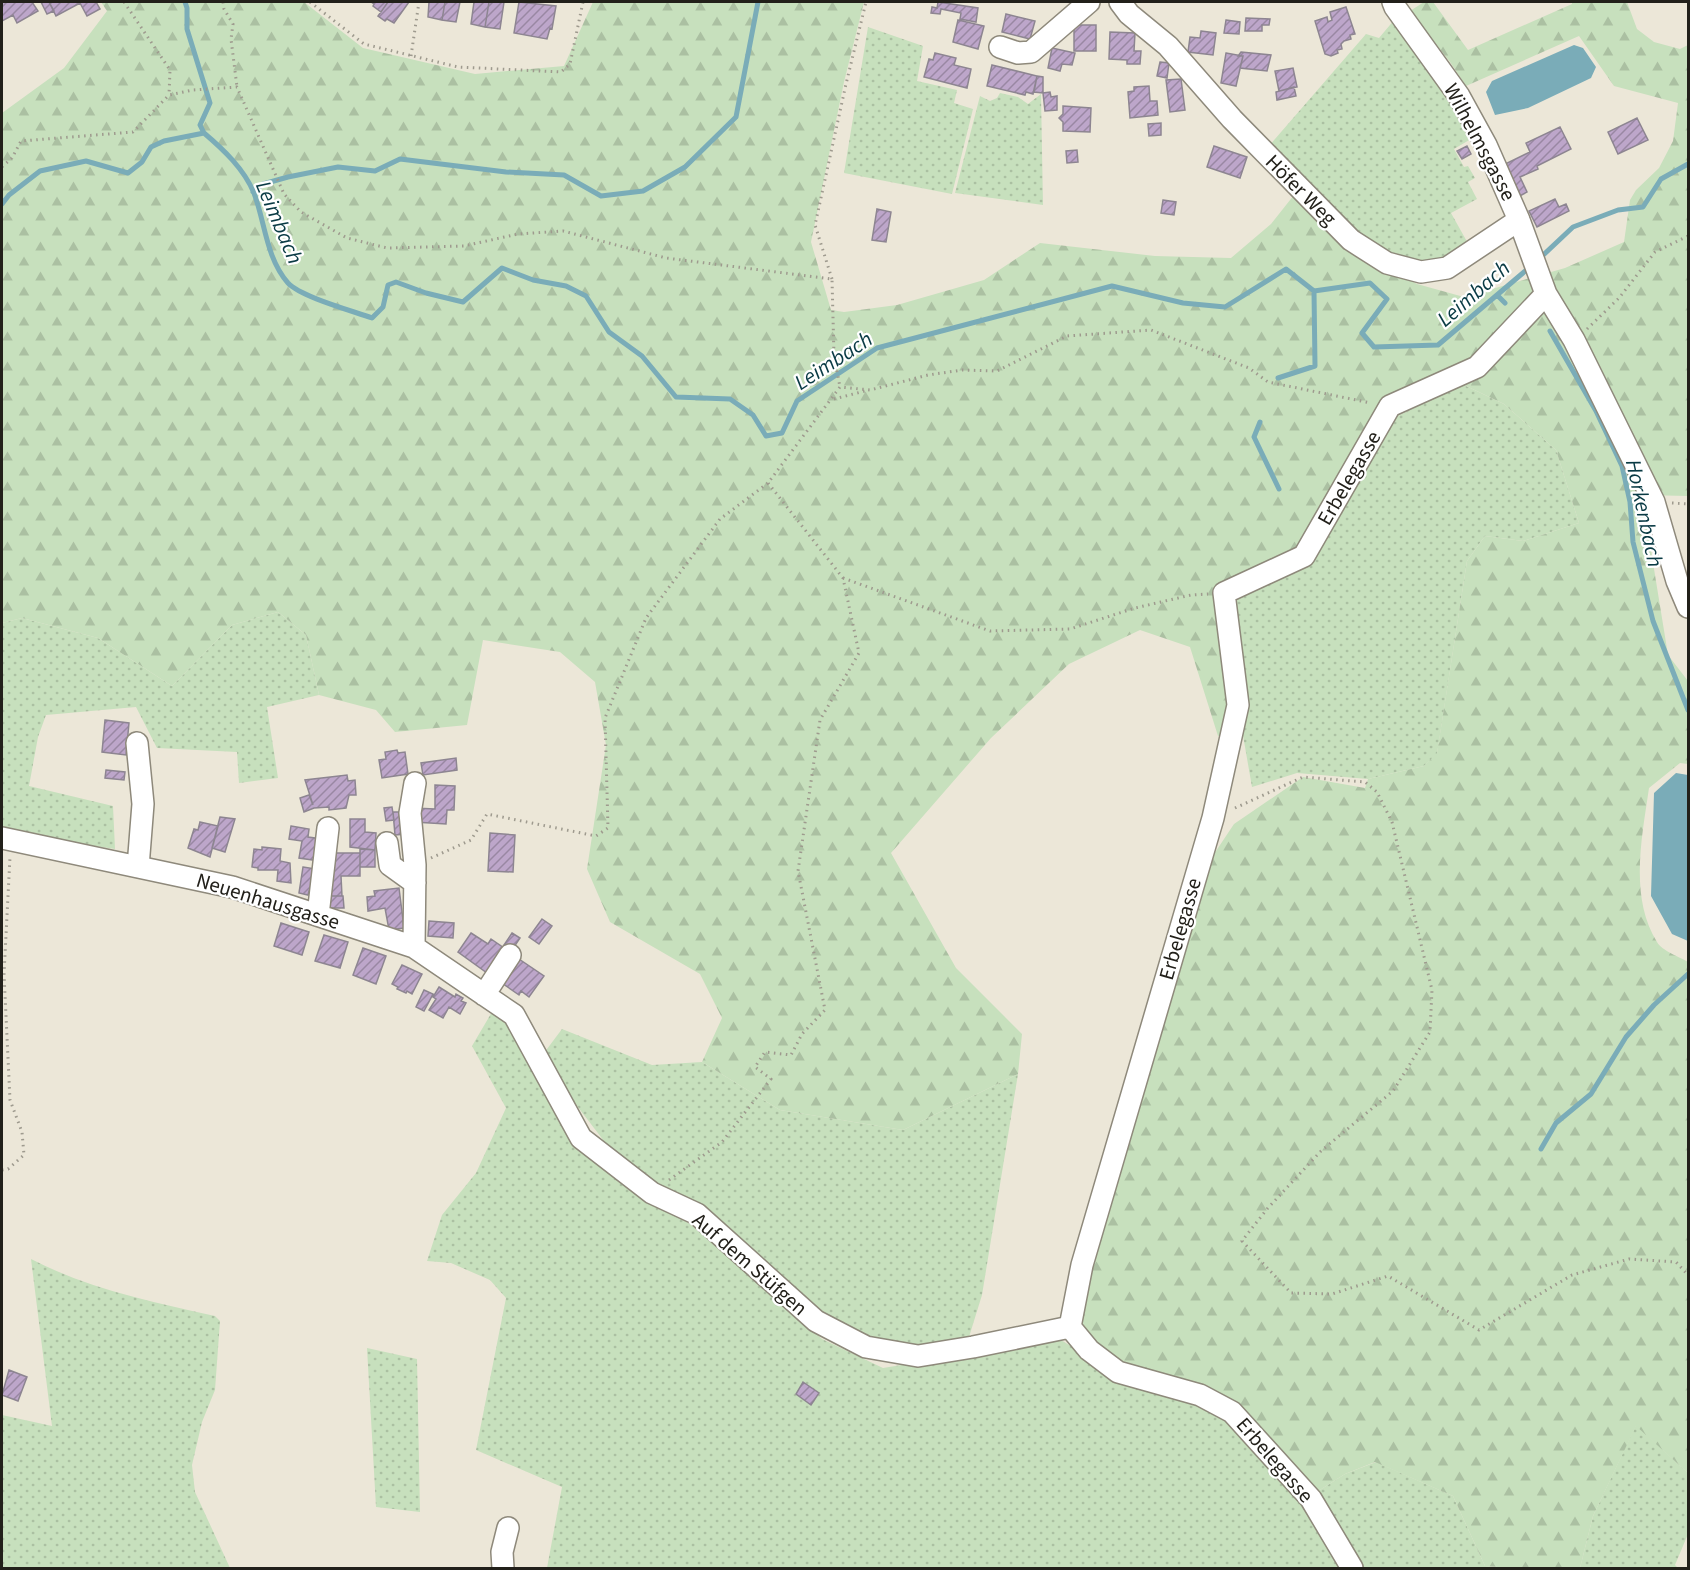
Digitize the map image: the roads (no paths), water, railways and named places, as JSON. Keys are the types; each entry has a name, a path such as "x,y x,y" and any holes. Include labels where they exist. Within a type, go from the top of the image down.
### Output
{"street":[{"path":"1000,47 1018,53 1032,52 1089,2"},
{"name":"Höfer Weg","path":"1120,2 1130,14 1168,46 1232,119 1352,240 1387,263 1421,272 1448,268 1519,220"},
{"name":"Wilhelmsgasse","path":"1393,2 1459,96 1486,145 1519,220 1546,294"},
{"path":"1546,294 1574,340 1654,502 1677,581 1689,607"},
{"name":"Erbelegasse","path":"1353,1569 1311,1499 1232,1412 1200,1395 1118,1372 1089,1350 1070,1327 1082,1265 1213,818 1238,705 1224,593 1304,556 1390,406 1477,367 1546,294"},
{"path":"137,743 143,804 138,867"},
{"path":"414,947 415,874 410,813 415,783"},
{"path":"318,915 328,828"},
{"name":"Neuenhausgasse","path":"6,839 232,887 414,947 514,1015"},
{"path":"387,843 390,865 415,874"},
{"path":"484,995 510,956"},
{"name":"Auf dem Stüfgen","path":"514,1015 581,1138 651,1192 697,1214 816,1321 866,1347 918,1356 1070,1327"},
{"path":"503,1569 502,1552 508,1528"}],"water":[{"path":"1574,45 1583,48 1596,67 1591,78 1528,108 1495,115 1486,92 1492,81"},
{"path":"1676,773 1688,775 1688,941 1672,934 1651,896 1654,793"}],"waterway":[{"path":"185,2 187,29 210,103 200,125 204,133"},
{"path":"253,192 263,184 288,177 338,167 375,171 400,159 506,172 564,175 601,196 643,191 685,167 736,117 758,2"},
{"name":"Leimbach","path":"2,204 9,195 40,171 86,161 128,173 142,162 151,147 164,141 204,133 226,153 245,176 258,204 275,262 288,283 304,293 372,318 383,307 388,285 396,282 426,293 463,302 502,268 533,280 566,286 586,296 609,332 642,356 676,397 730,399 753,415 766,436 782,433 797,401 877,348 1112,286 1183,303 1225,307 1286,269 1314,291 1370,283 1387,299 1362,333 1374,347 1438,345 1530,267"},
{"name":"Leimbach","path":"1539,259 1573,227 1618,210 1643,207 1661,179 1688,164"},
{"path":"1278,378 1315,366 1314,291"},
{"path":"1498,296 1505,303"},
{"name":"Horkenbach","path":"1550,331 1596,411 1622,466 1630,502 1633,542 1653,621 1688,710"},
{"path":"1260,422 1254,437 1279,489"},
{"path":"1541,1149 1556,1123 1591,1094 1626,1037 1654,1005 1688,974"}]}
